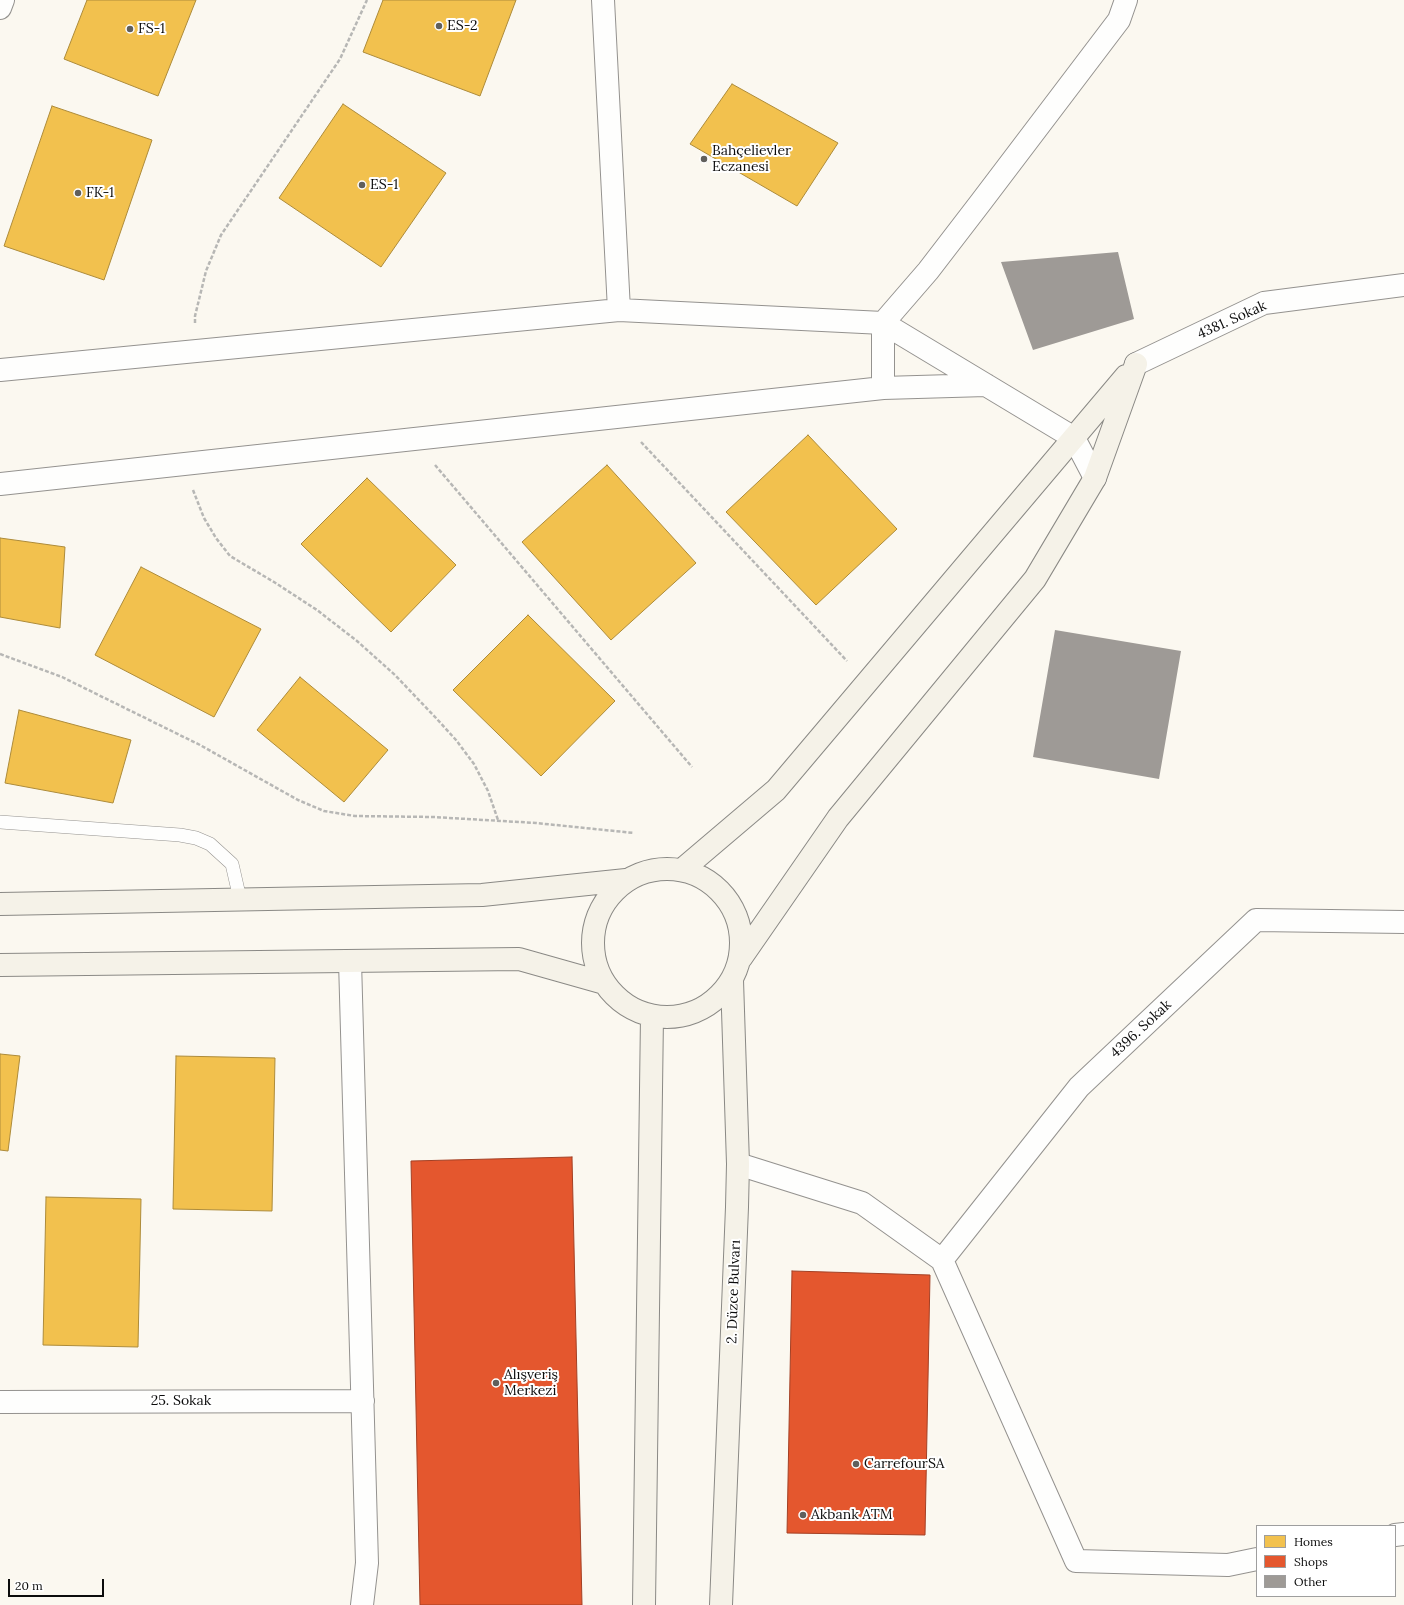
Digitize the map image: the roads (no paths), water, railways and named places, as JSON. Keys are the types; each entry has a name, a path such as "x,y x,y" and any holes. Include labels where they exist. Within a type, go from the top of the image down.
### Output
{"main road":[{"path":"683,869 776,790 1136,364"},
{"path":"626,880 609,896 597,916 592,939 595,962 604,983 617,998 633,1010 652,1016 675,1017 698,1011 718,998 732,980 741,958 838,818 1035,578 1095,478 1136,364"},
{"path":"0,904 482,895 626,880 644,872 663,868 683,869 705,878 723,892 736,912 742,935 741,958"},
{"path":"0,965 519,959 604,983"},
{"name":"2. Düzce Bulvarı","path":"722,1605 738,1164 732,980"},
{"path":"644,1605 652,1016"}],"street":[{"path":"0,8 3,0"},
{"path":"603,0 619,310"},
{"path":"883,388 883,323 947,246 1119,20 1126,0"},
{"name":"4381. Sokak","path":"1136,364 1264,303 1404,285"},
{"path":"0,370 619,310 883,323 1074,438 1095,478"},
{"path":"0,484 883,388 986,385"},
{"name":"4396. Sokak","path":"942,1260 1079,1087 1256,920 1404,922"},
{"path":"350,961 367,1563 362,1605"},
{"path":"738,1164 862,1203 942,1260 1076,1562 1228,1565 1256,1560"},
{"name":"25. Sokak","path":"0,1402 362,1401"}],"lane":[{"path":"0,822 180,835 196,838 210,844 232,864 240,899"}],"place":[{"name":"ES-2","path":"439,26"},
{"name":"FS-1","path":"130,29"},
{"name":"Bahçelievler Eczanesi","path":"704,159"},
{"name":"ES-1","path":"362,185"},
{"name":"FK-1","path":"78,193"},
{"name":"Alışveriş Merkezi","path":"496,1383"},
{"name":"CarrefourSA","path":"856,1464"},
{"name":"Akbank ATM","path":"803,1515"}]}
